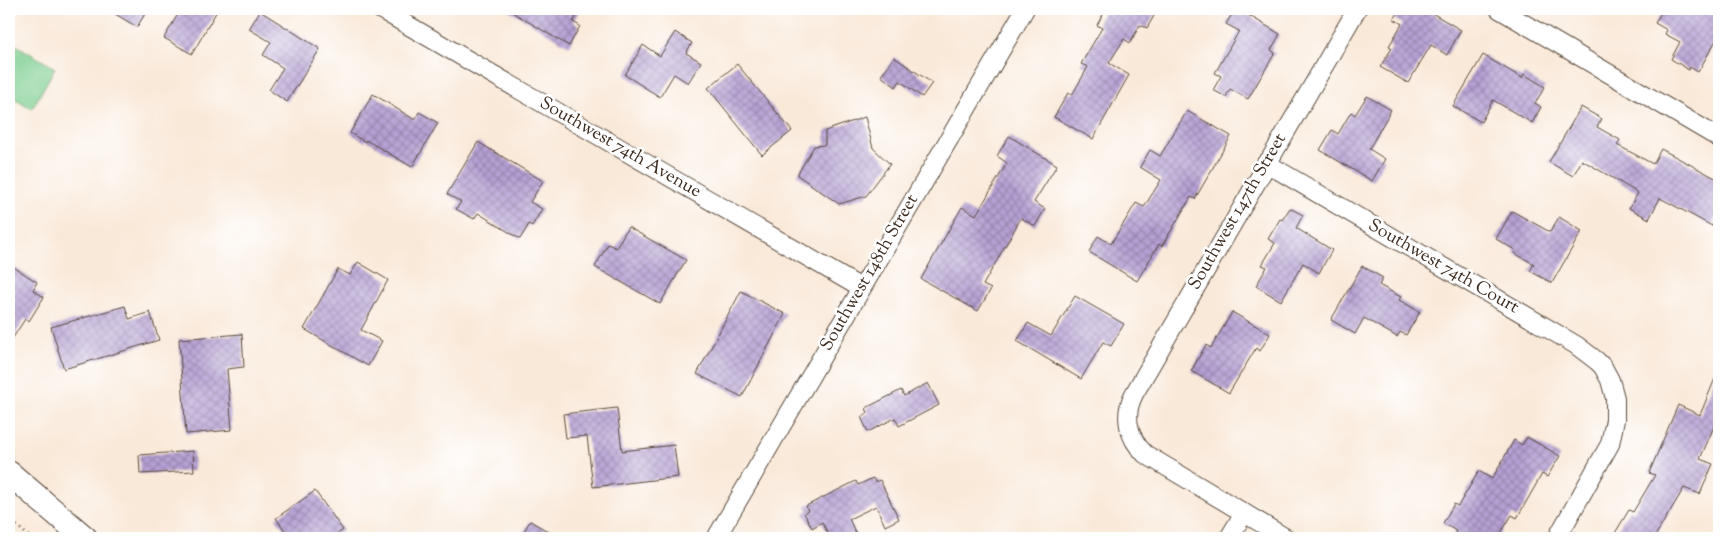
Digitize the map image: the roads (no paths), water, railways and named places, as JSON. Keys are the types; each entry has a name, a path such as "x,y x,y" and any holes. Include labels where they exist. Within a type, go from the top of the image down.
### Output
{"main road":[{"path":"9,473 85,538"}],"street":[{"name":"Southwest 74th Avenue","path":"380,9 861,288"},
{"name":"Southwest 148th Street","path":"716,538 1025,9"},
{"name":"Southwest 147th Street","path":"1244,513 1145,454 1133,439 1128,409 1134,394 1266,163 1357,9"},
{"path":"1499,9 1719,138"},
{"name":"Southwest 74th Court","path":"1266,163 1576,345 1603,367 1616,398 1614,433 1610,444 1557,538"},
{"path":"1229,538 1244,513 1286,538"}]}
